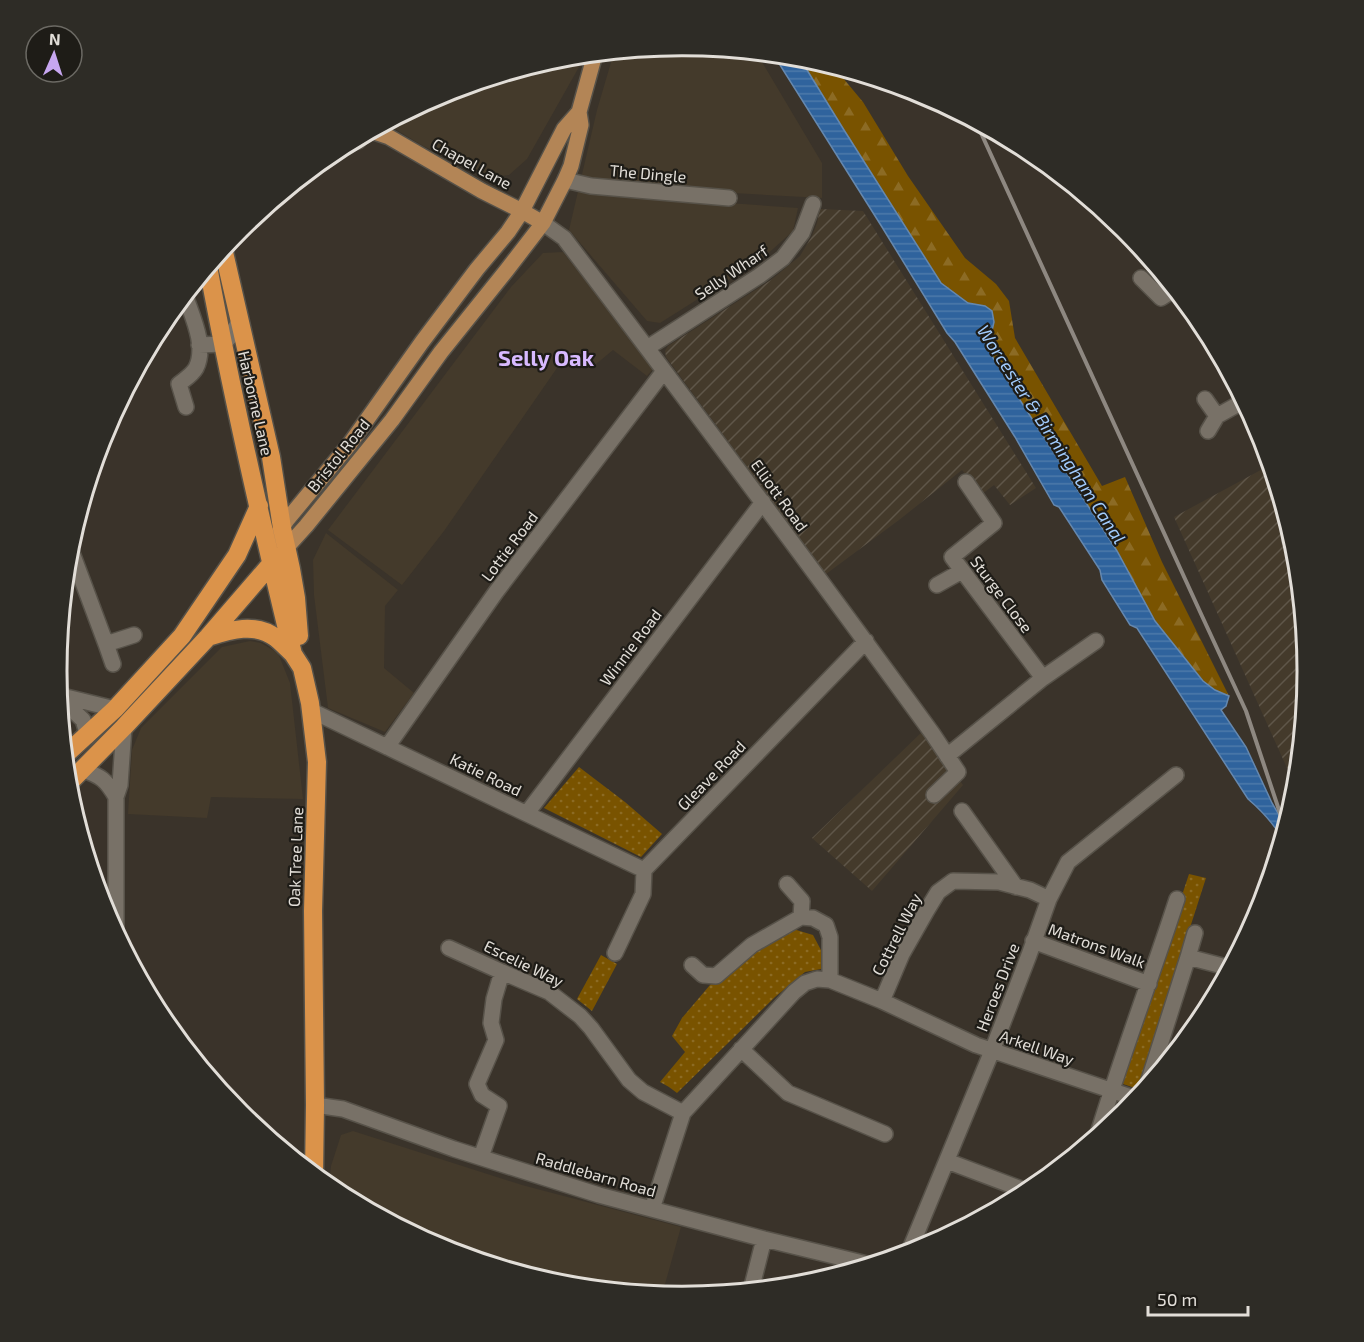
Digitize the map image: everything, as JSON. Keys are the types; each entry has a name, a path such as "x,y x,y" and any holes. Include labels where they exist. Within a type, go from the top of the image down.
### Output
{"highway":[{"name":"Harborne Lane","path":"225,259 270,457 296,598 298,661"},
{"name":"Harborne Lane","path":"210,276 270,555"},
{"path":"182,636 237,555 258,506"},
{"name":"Bristol Road","path":"76,777 208,637 270,555 286,547"},
{"path":"72,749 115,709 182,636 217,607 252,568 270,555"},
{"name":"Oak Tree Lane","path":"270,555 312,711 317,762 313,911 314,1164"},
{"path":"208,637 235,629 259,629 276,637 298,661"}],"main road":[{"name":"Bristol Road","path":"286,547 306,526 392,420 441,352 543,223 571,166 578,141 579,112 593,62"},
{"name":"Bristol Road","path":"270,555 282,528 349,445 422,342 508,232 522,211 564,129 579,112"},
{"name":"Chapel Lane","path":"382,134 543,223"}],"street":[{"name":"The Dingle","path":"565,180 591,186 729,198"},
{"name":"Selly Wharf","path":"647,348 783,258 802,233 813,204"},
{"name":"Elliott Road","path":"543,223 564,238 866,641 932,733 958,772 934,795"},
{"path":"1141,278 1161,298 1168,294"},
{"path":"186,407 179,384 197,367 200,338 188,305"},
{"path":"199,345 223,345 238,322"},
{"name":"Lottie Road","path":"387,747 496,592 664,370"},
{"path":"1205,399 1217,416"},
{"path":"1208,431 1217,416 1237,405"},
{"name":"Sturge Close","path":"966,482 994,523 952,557 1043,678"},
{"name":"Winnie Road","path":"527,813 762,502"},
{"path":"76,563 113,664"},
{"path":"937,585 962,571"},
{"path":"106,644 134,635"},
{"name":"Gleave Road","path":"644,870 866,641"},
{"path":"947,756 1043,678 1096,641"},
{"path":"68,698 115,709"},
{"path":"68,705 83,720 88,736"},
{"name":"Katie Road","path":"312,711 644,870"},
{"path":"116,913 116,796 120,785 124,728"},
{"path":"83,770 102,777 116,796"},
{"name":"Heroes Drive","path":"913,1242 992,1051 1049,898 1068,862 1176,775"},
{"path":"962,811 1016,887"},
{"path":"615,953 643,894 644,870"},
{"name":"Cottrell Way","path":"882,1002 902,954 938,892 953,881 999,882 1030,890 1049,898"},
{"path":"787,884 802,902 801,917"},
{"name":"Matrons Walk","path":"1102,1120 1177,899"},
{"path":"652,1209 683,1113 794,992 805,983 817,979 830,980 831,937 826,925 813,918 801,917 752,945 716,976 703,975 692,965"},
{"path":"1153,1067 1195,933"},
{"name":"Matrons Walk","path":"1033,941 1149,984"},
{"name":"Escelie Way","path":"449,948 549,992 591,1028 629,1080 643,1092 683,1113"},
{"path":"1188,957 1222,966"},
{"path":"481,1157 499,1106 482,1095 477,1084 496,1040 491,1023 494,999 502,972"},
{"name":"Arkell Way","path":"830,980 976,1045 1127,1096"},
{"path":"741,1049 788,1093 885,1134"},
{"name":"Raddlebarn Road","path":"315,1105 343,1109 599,1195 856,1261"},
{"path":"946,1161 1017,1187"},
{"path":"753,1282 764,1239"}],"shaded area":[{"path":"682,56 761,61 822,163 822,198 644,188 644,197 798,208 793,231 763,258 660,323 647,321 569,230 597,110 612,60"},
{"path":"579,64 527,159 509,175 493,177 423,146 393,128 446,102 484,88 523,76"},
{"path":"820,209 863,211 1036,488 1010,505 994,485 982,494 962,470 826,574 666,357 665,351 668,346 771,280 800,256 812,236"},
{"path":"563,252 654,368 647,376 613,350 590,369 566,355 444,531 402,585 328,530 511,287 543,253"},
{"path":"1263,469 1286,551 1296,631 1298,671 1296,711 1289,772 1174,517"},
{"path":"326,533 398,590 385,606 384,668 414,693 385,732 328,708 314,595 313,560"},
{"path":"250,641 261,643 278,653 290,683 303,799 211,797 207,818 128,814 132,750 141,728 222,647"},
{"path":"923,731 963,785 872,891 812,838"},
{"path":"353,1131 522,1185 681,1227 665,1286 602,1281 562,1275 523,1266 446,1240 374,1204 330,1176 341,1135"}],"green space":[{"path":"806,68 841,76 863,102 908,176 965,258 996,284 1009,301 1015,338 1102,486 1125,477 1162,562 1229,696 1203,681 1155,621 1117,551 993,358 990,339 994,322 985,306 968,303 941,283"},
{"path":"579,767 662,834 641,857 544,808"},
{"path":"1189,874 1206,878 1140,1082 1135,1088 1120,1083"},
{"path":"793,929 813,935 822,952 821,969 805,972 775,997 677,1093 660,1082 685,1052 672,1036 682,1018 710,985 765,943"},
{"path":"601,955 617,964 592,1011 577,999"}],"water":[{"path":"779,64 806,68 941,283 968,303 985,306 992,311 994,322 990,339 993,358 1117,551 1155,621 1203,681 1229,696 1226,706 1221,710 1246,747 1280,817 1277,830 1248,799 1137,628 1130,625 1102,580 1100,570 1059,507 1054,505 1015,437 947,333"}],"railway":[{"path":"981,133 1246,711 1281,815"}],"district":[{"name":"Selly Oak","path":"546,357"}],"water label":[{"name":"Worcester & Birmingham Canal","path":"1052,434"}]}
